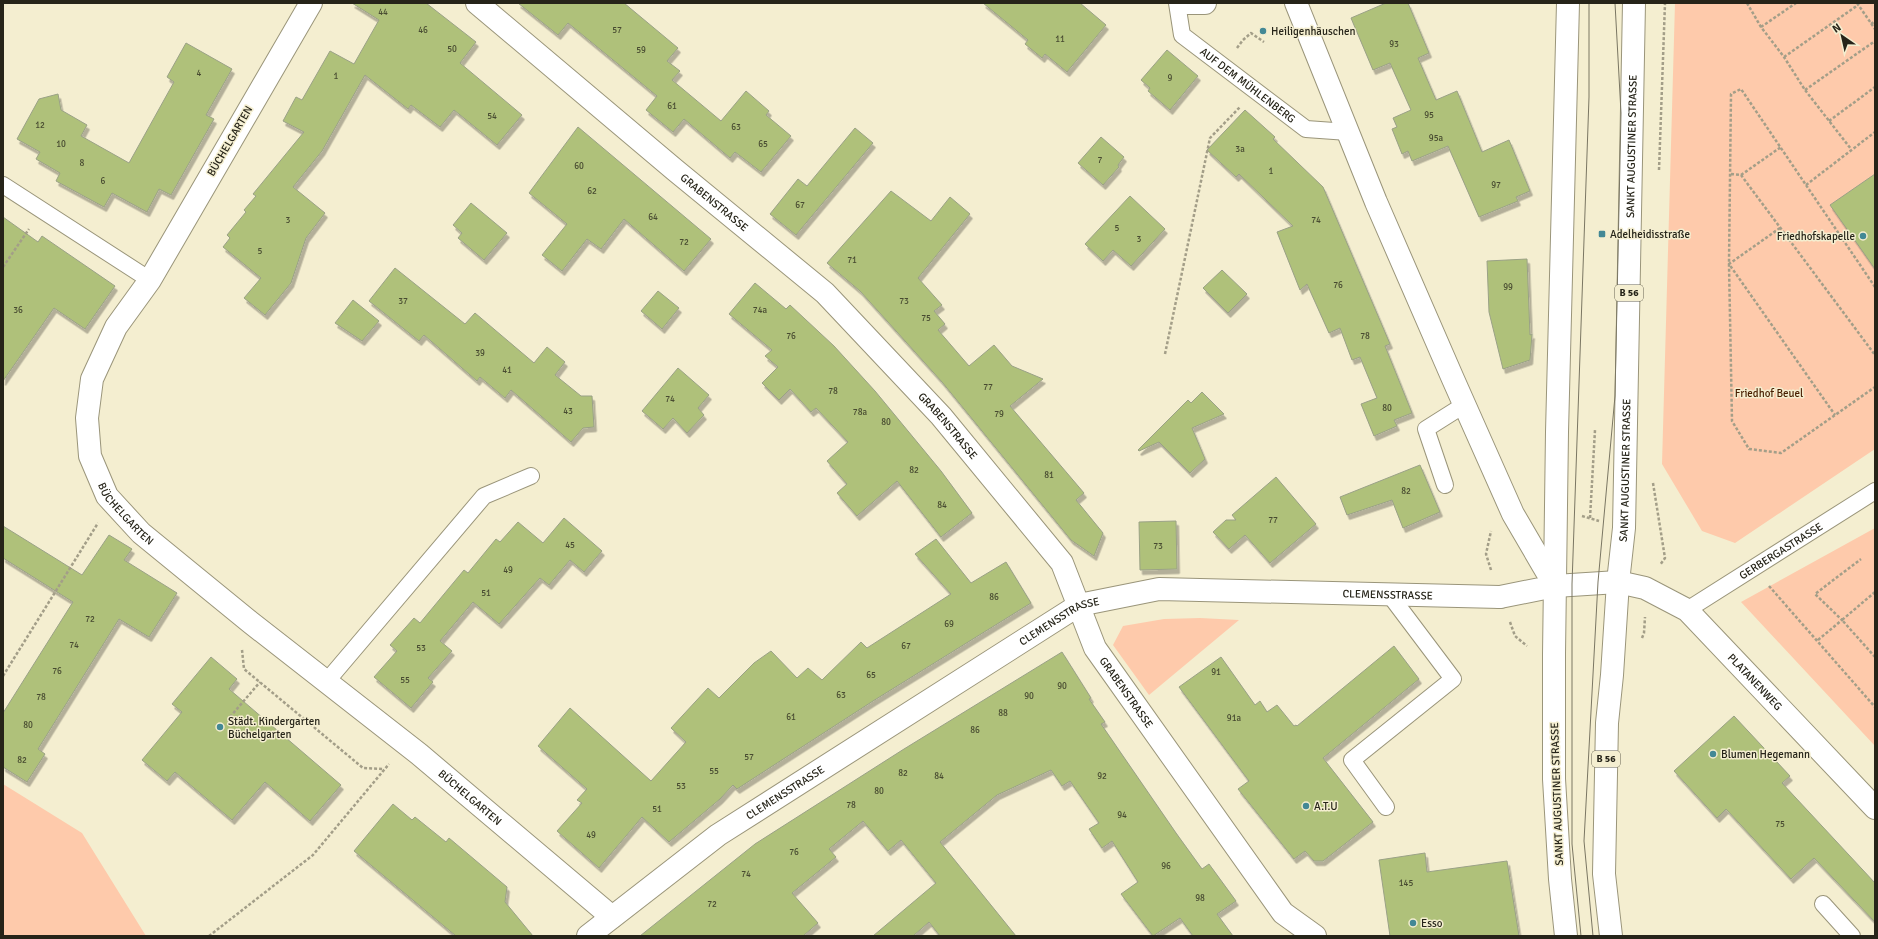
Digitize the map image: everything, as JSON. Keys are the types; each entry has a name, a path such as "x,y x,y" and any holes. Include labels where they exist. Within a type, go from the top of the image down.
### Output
{"street":[{"name":"BÜCHELGARTEN","path":"311,3 150,280 116,327 92,379 87,418 90,456 107,496 140,533 250,622 407,745 612,917"},
{"name":"GRABENSTRASSE","path":"477,3 675,170 825,293 941,416 1062,563 1096,648 1282,913 1315,936"},
{"path":"1186,3 1204,3"},
{"path":"1296,3 1376,202 1464,405 1513,514 1555,586"},
{"name":"SANKT AUGUSTINER STRASSE","path":"1566,936 1560,879 1554,779 1557,432 1568,3"},
{"name":"SANKT AUGUSTINER STRASSE","path":"1611,936 1604,874 1607,731 1618,582 1624,528 1634,3"},
{"name":"CLEMENSSTRASSE","path":"588,936 718,835 1078,605 1159,589 1500,597 1555,586 1618,582"},
{"name":"PLATANENWEG","path":"1618,582 1645,588 1687,610 1875,808"}],"lane":[{"name":"AUF DEM MÜHLENBERG","path":"1177,3 1182,36 1256,92 1306,129 1348,132"},
{"path":"3,185 150,280"},
{"path":"1445,485 1426,429 1464,405"},
{"path":"327,681 484,496 531,476"},
{"name":"GERBERGASTRASSE","path":"1687,610 1875,490"},
{"path":"1386,807 1352,760 1453,679 1389,594"},
{"path":"1823,904 1852,936"}],"path":[{"path":"1659,178 1665,3"},
{"path":"1747,3 1761,27 1784,57 1805,90 1851,149"},
{"path":"1761,27 1796,3"},
{"path":"1784,57 1857,4 1875,29"},
{"path":"1871,24 1875,22"},
{"path":"1243,40 1251,33 1264,42"},
{"path":"1805,90 1875,40"},
{"path":"1830,121 1875,87"},
{"path":"1875,287 1741,89 1731,94 1729,264 1732,421 1749,448 1781,453 1875,387"},
{"path":"1165,354 1210,138 1256,92"},
{"path":"1806,185 1875,132"},
{"path":"1731,174 1741,175 1781,147"},
{"path":"1741,175 1875,355"},
{"path":"3,267 42,210"},
{"path":"1729,264 1780,228"},
{"path":"1729,264 1835,415"},
{"path":"1590,518 1595,430"},
{"path":"1645,588 1664,558 1653,479"},
{"path":"3,676 112,501"},
{"path":"1861,559 1815,594 1842,620 1875,657"},
{"path":"1769,586 1818,640 1875,708"},
{"path":"1818,640 1875,592"},
{"path":"250,622 242,635 244,669 363,768 385,769"},
{"path":"230,716 260,682"},
{"path":"209,936 313,855 407,745"}],"green space":[{"name":"Friedhof Beuel","path":"1675,3 1875,3 1875,449 1735,543 1702,531 1662,464"},
{"path":"1875,528 1875,746 1741,602"},
{"path":"1200,618 1239,620 1149,695 1113,645 1123,626 1164,619"},
{"path":"3,784 82,833 146,936 3,936"}],"building":[{"path":"352,3 426,3 476,42 460,63 522,115 497,145 454,110 440,127 411,105 408,109 365,75 322,151 293,187 325,213 306,238 291,283 265,315 244,298 261,278 223,247 230,238 227,235 246,212 244,210 256,196 253,194 304,132 283,121 296,97 302,100 330,51 354,64 379,20"},
{"path":"518,3 624,3 678,48 667,61 680,71 672,80 721,121 746,91 769,111 766,115 791,136 761,172 735,152 730,158 684,119 673,132 646,110 657,96 568,23 558,35"},
{"path":"983,3 1080,3 1106,25 1067,72 1045,54 1042,58 1025,44 1028,40"},
{"path":"1386,3 1408,3 1429,53 1418,58 1436,100 1457,91 1482,152 1509,140 1530,191 1516,197 1518,201 1479,217 1448,146 1412,161 1408,151 1402,154 1392,129 1397,127 1393,118 1411,110 1390,63 1373,70 1351,18"},
{"path":"186,43 232,69 206,115 214,119 171,195 159,189 147,212 112,193 104,207 56,181 60,173 36,159 40,152 17,139 39,99 58,94 61,110 87,125 81,136 129,163 174,82 167,77"},
{"path":"1167,50 1198,76 1170,110 1148,91 1150,88 1141,80"},
{"path":"1245,110 1275,137 1273,139 1323,187 1390,344 1385,346 1412,413 1394,420 1397,426 1374,436 1361,404 1377,398 1360,357 1352,360 1340,328 1329,333 1307,284 1300,290 1277,232 1293,226 1239,174 1236,177 1207,150"},
{"path":"578,127 711,239 684,271 624,219 601,249 587,239 562,271 542,255 567,224 529,193"},
{"path":"855,128 873,143 796,235 770,214 798,179 807,186"},
{"path":"1101,137 1124,157 1118,165 1119,167 1103,185 1078,163"},
{"name":"Friedhofskapelle","path":"1875,174 1875,269 1830,205"},
{"path":"891,191 931,221 950,197 970,214 918,278 942,305 934,311 945,324 938,330 969,366 994,345 1012,366 1043,379 1010,406 1084,493 1076,500 1103,533 1094,556 1071,540 942,382 860,291 827,263"},
{"path":"1130,196 1165,229 1131,266 1113,250 1103,261 1085,244"},
{"path":"471,203 507,233 484,260 458,238 462,233 453,225"},
{"path":"3,217 38,242 42,236 115,286 85,329 54,308 3,381"},
{"path":"1527,259 1530,335 1532,334 1530,360 1503,369 1489,312 1487,261"},
{"path":"395,268 465,324 475,313 534,363 547,347 565,362 555,375 581,396 592,396 594,427 583,428 571,442 511,390 505,398 480,377 477,381 424,335 419,341 369,301"},
{"path":"1222,270 1247,294 1228,313 1203,288"},
{"path":"755,283 786,309 790,305 834,346 875,391 941,471 972,513 941,537 897,481 857,516 837,493 847,484 827,461 848,442 816,408 811,412 790,389 779,400 762,383 778,367 765,356 772,350 729,314"},
{"path":"658,291 679,308 662,329 641,311"},
{"path":"353,300 379,321 362,341 335,323"},
{"path":"678,368 709,395 698,408 704,415 687,433 673,418 663,429 642,411"},
{"path":"1202,392 1224,414 1192,428 1205,459 1190,473 1159,442 1139,451 1138,450 1188,400 1191,403"},
{"path":"1420,465 1440,512 1403,528 1392,500 1347,515 1340,497"},
{"path":"1276,477 1316,524 1270,563 1245,535 1229,549 1213,532 1226,520 1236,520 1232,515"},
{"path":"564,518 602,551 584,572 570,560 549,585 540,578 499,624 473,602 440,641 452,651 428,678 433,682 411,708 374,677 397,651 390,645 414,618 420,623 464,570 468,573 496,539 500,542 518,522 543,543"},
{"path":"1176,521 1177,569 1140,570 1139,522"},
{"path":"3,526 82,575 109,535 132,549 124,560 177,593 149,637 119,619 38,749 45,754 27,782 3,767 3,713 73,602 3,558"},
{"path":"936,539 971,583 1006,562 1031,603 873,701 737,789 733,785 720,799 669,842 642,817 599,868 557,831 582,803 577,800 587,789 538,746 570,708 651,781 686,742 671,728 708,688 719,698 754,663 771,651 797,678 808,668 822,680 861,642 867,648 951,594 915,554"},
{"path":"1394,646 1419,679 1323,758 1373,822 1323,861 1314,861 1305,851 1294,859 1238,789 1249,781 1179,687 1221,657 1255,705 1260,701 1267,712 1277,705 1294,726 1297,726"},
{"path":"1062,652 1091,698 1089,699 1105,722 1101,724 1176,833 1202,869 1209,864 1236,901 1217,914 1233,936 1193,936 1180,918 1153,936 1121,894 1138,882 1112,841 1102,848 1089,829 1099,823 1070,781 1062,786 1051,770 997,795 940,842 1016,936 940,936 929,922 913,936 873,936 936,883 901,840 888,851 863,821 829,849 836,857 792,893 818,923 803,936 640,936 755,844 904,749"},
{"path":"211,657 237,679 229,689 341,785 310,821 265,782 232,820 175,772 167,781 142,760 182,712 172,704"},
{"path":"1734,716 1790,776 1782,783 1875,883 1875,922 1814,858 1791,879 1726,809 1717,818 1674,771"},
{"path":"393,804 412,820 415,817 446,842 449,838 507,887 505,902 533,936 456,936 354,851"},
{"path":"1425,853 1427,872 1507,861 1519,936 1390,936 1379,860"}],"tram line":[{"path":"1581,936 1572,844 1572,584 1589,97 1589,3"},
{"path":"1593,936 1584,841 1598,582 1615,396 1621,113 1615,3"}],"place":[{"name":"Heiligenhäuschen","path":"1263,31"},
{"name":"Adelheidisstraße","path":"1602,234"},
{"name":"Friedhofskapelle","path":"1863,236"},
{"name":"Städt. Kindergarten Büchelgarten","path":"220,727"},
{"name":"Blumen Hegemann","path":"1713,754"},
{"name":"A.T.U","path":"1306,806"},
{"name":"Esso","path":"1413,923"}]}
